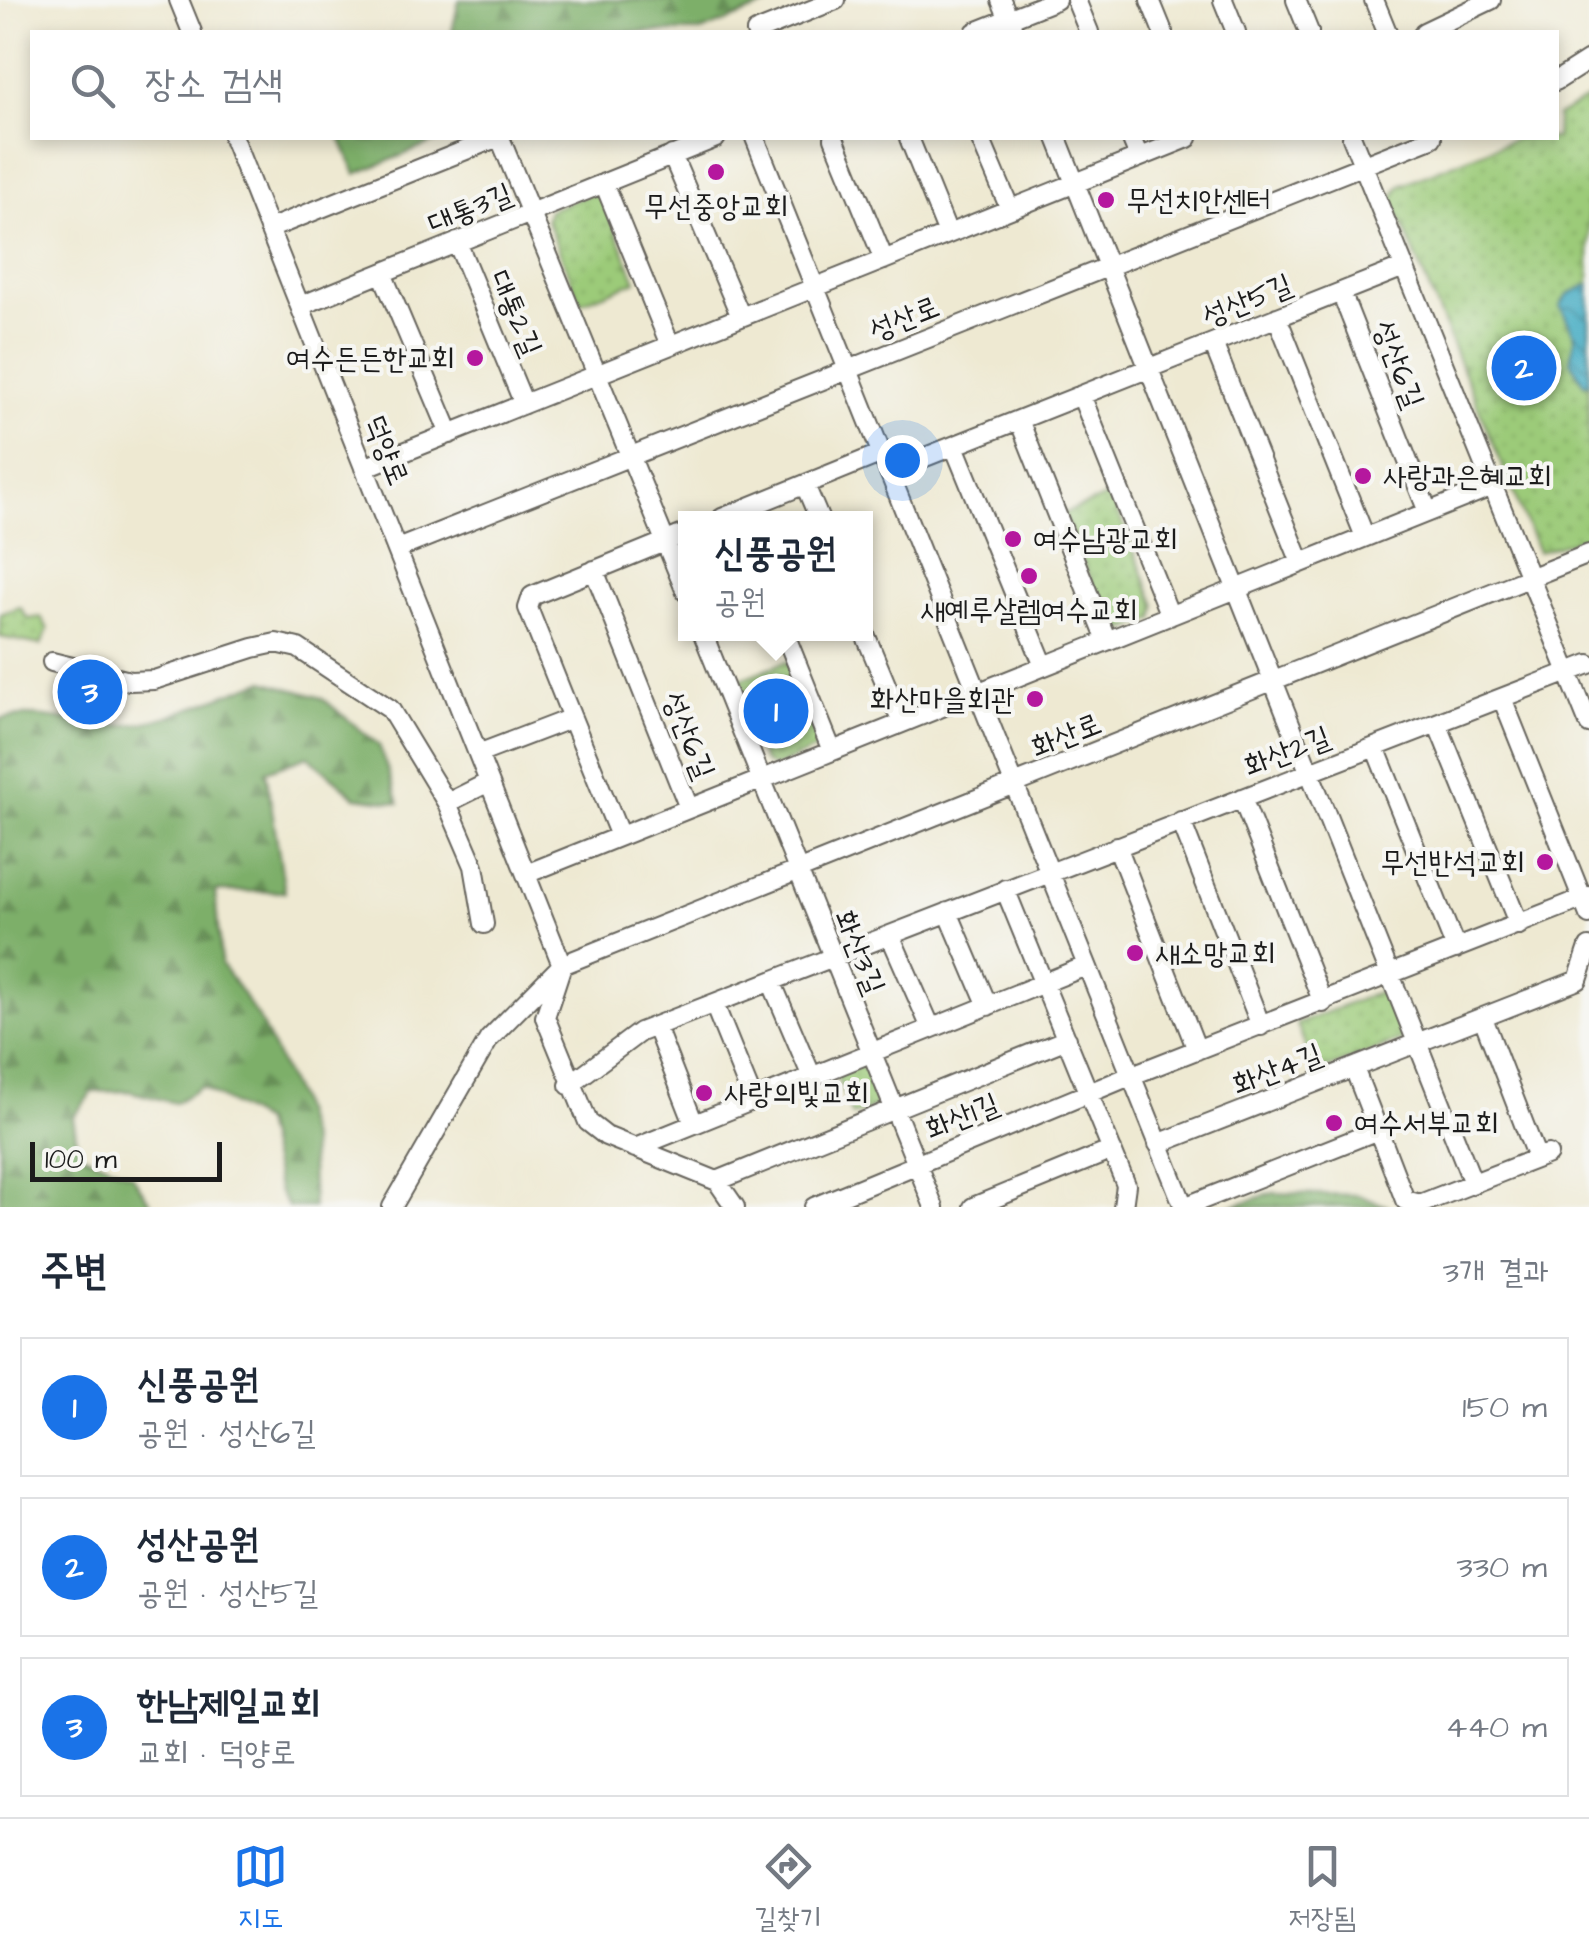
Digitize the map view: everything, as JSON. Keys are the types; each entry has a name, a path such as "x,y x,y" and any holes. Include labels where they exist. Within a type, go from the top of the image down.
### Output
{"street":[{"path":"179,0 191,30"},
{"path":"761,30 836,0"},
{"path":"1001,0 1012,26 1056,0"},
{"path":"1076,0 1088,30"},
{"path":"1150,0 1162,30"},
{"path":"1223,0 1235,30"},
{"path":"1296,0 1308,30"},
{"path":"1374,0 1387,30"},
{"path":"1428,30 1484,2"},
{"path":"1559,79 1589,60"},
{"name":"덕양로","path":"234,140 562,964"},
{"path":"269,229 493,140"},
{"name":"대통2길","path":"499,140 534,212 598,375"},
{"name":"대통3길","path":"300,306 711,140"},
{"path":"756,140 1184,1207 1378,1130"},
{"path":"835,140 884,260"},
{"path":"910,140 948,234"},
{"path":"981,140 1010,209"},
{"path":"1057,140 1473,1183"},
{"path":"1132,140 1139,157"},
{"name":"대통2길","path":"364,468 1183,140"},
{"path":"1353,140 1589,724"},
{"name":"성산로","path":"397,549 1427,140"},
{"path":"672,156 740,317"},
{"path":"604,183 670,346"},
{"name":"대통2길","path":"457,242 524,404"},
{"name":"성산5길","path":"890,471 1404,267"},
{"path":"382,273 450,434"},
{"name":"성산6길","path":"1341,292 1428,512"},
{"path":"1277,317 1365,537"},
{"path":"1213,343 1301,563"},
{"path":"598,375 678,572"},
{"path":"1081,395 1170,616"},
{"path":"1019,420 1107,641"},
{"path":"954,446 1044,666"},
{"path":"743,511 882,453"},
{"path":"805,484 815,511"},
{"name":"성산6길","path":"526,874 1493,486"},
{"path":"620,836 528,601 678,536"},
{"name":"화산로","path":"562,964 1589,554"},
{"name":"성산6길","path":"594,570 689,808"},
{"name":"성산6길","path":"705,641 760,780"},
{"path":"788,641 832,751"},
{"path":"868,641 902,723"},
{"path":"52,662 130,681 154,680 253,648 276,643 298,648 390,708 447,803 474,866 484,924"},
{"name":"화산2길","path":"569,1085 627,1040 656,1026 1589,664"},
{"name":"화산1길","path":"814,1207 1130,1076 1519,925 1587,903 1502,698"},
{"path":"478,754 572,718"},
{"path":"1437,723 1519,925"},
{"path":"1374,747 1456,950"},
{"name":"화산3길","path":"760,780 934,1207"},
{"path":"447,803 489,782"},
{"path":"1242,798 1323,1003"},
{"path":"1182,821 1261,1026"},
{"path":"1116,846 1197,1050"},
{"path":"1005,889 1128,1191 1123,1207"},
{"path":"948,912 988,1006"},
{"path":"890,934 931,1028"},
{"name":"화산4길","path":"1158,1144 1578,980 1589,947"},
{"path":"562,964 545,1018 569,1085 588,1122 635,1148 716,1181 736,1207"},
{"path":"392,1207 489,1039 562,964"},
{"path":"635,1148 1086,966"},
{"path":"772,981 812,1077"},
{"path":"714,1004 753,1100"},
{"path":"1354,1068 1405,1200 1420,1204 1542,1156 1483,1018"},
{"path":"656,1026 694,1124"},
{"path":"716,1181 1067,1039"},
{"path":"973,1207 1112,1150"}],"green space":[{"path":"459,0 780,0 706,30 452,30"},
{"path":"1589,98 1589,536 1538,552 1392,199 1400,185 1512,140 1559,140 1559,115"},
{"path":"341,140 440,140 356,174"},
{"path":"592,193 602,197 636,281 581,303 546,219 549,210"},
{"path":"1111,495 1156,606 1154,619 1122,631 1109,624 1063,514"},
{"path":"20,607 28,619 41,617 48,629 41,645 0,637 0,614"},
{"path":"787,661 820,740 816,749 774,767 764,762 732,683"},
{"path":"264,681 322,698 379,745 399,803 356,797 308,756 266,771 285,892 215,891 221,964 258,1017 298,1101 310,1143 313,1207 288,1207 279,1193 263,1122 201,1087 175,1103 128,1091 92,1092 73,1118 79,1153 132,1175 153,1207 0,1207 0,719 30,716 109,725 141,723"},
{"path":"1379,992 1388,995 1404,1033 1401,1040 1316,1073 1297,1024"},
{"path":"858,1066 866,1067 879,1098 875,1107 852,1116 836,1075"},
{"path":"1273,1193 1358,1195 1389,1207 1229,1207"}],"water":[{"path":"1589,284 1589,383 1584,384 1570,360 1575,336 1560,306 1567,295"}],"place":[{"name":"무선중앙교회","path":"716,172"},
{"name":"무선치안센터","path":"1106,200"},
{"name":"여수든든한교회","path":"475,358"},
{"name":"성산공원","path":"1524,368"},
{"name":"사랑과은혜교회","path":"1363,476"},
{"name":"여수남광교회","path":"1013,539"},
{"name":"새예루살렘여수교회","path":"1029,576"},
{"name":"한남제일교회","path":"90,692"},
{"name":"화산마을회관","path":"1035,699"},
{"name":"신풍공원","path":"776,711"},
{"name":"무선반석교회","path":"1545,862"},
{"name":"새소망교회","path":"1135,953"},
{"name":"사랑의빛교회","path":"704,1093"},
{"name":"여수서부교회","path":"1334,1123"}]}
